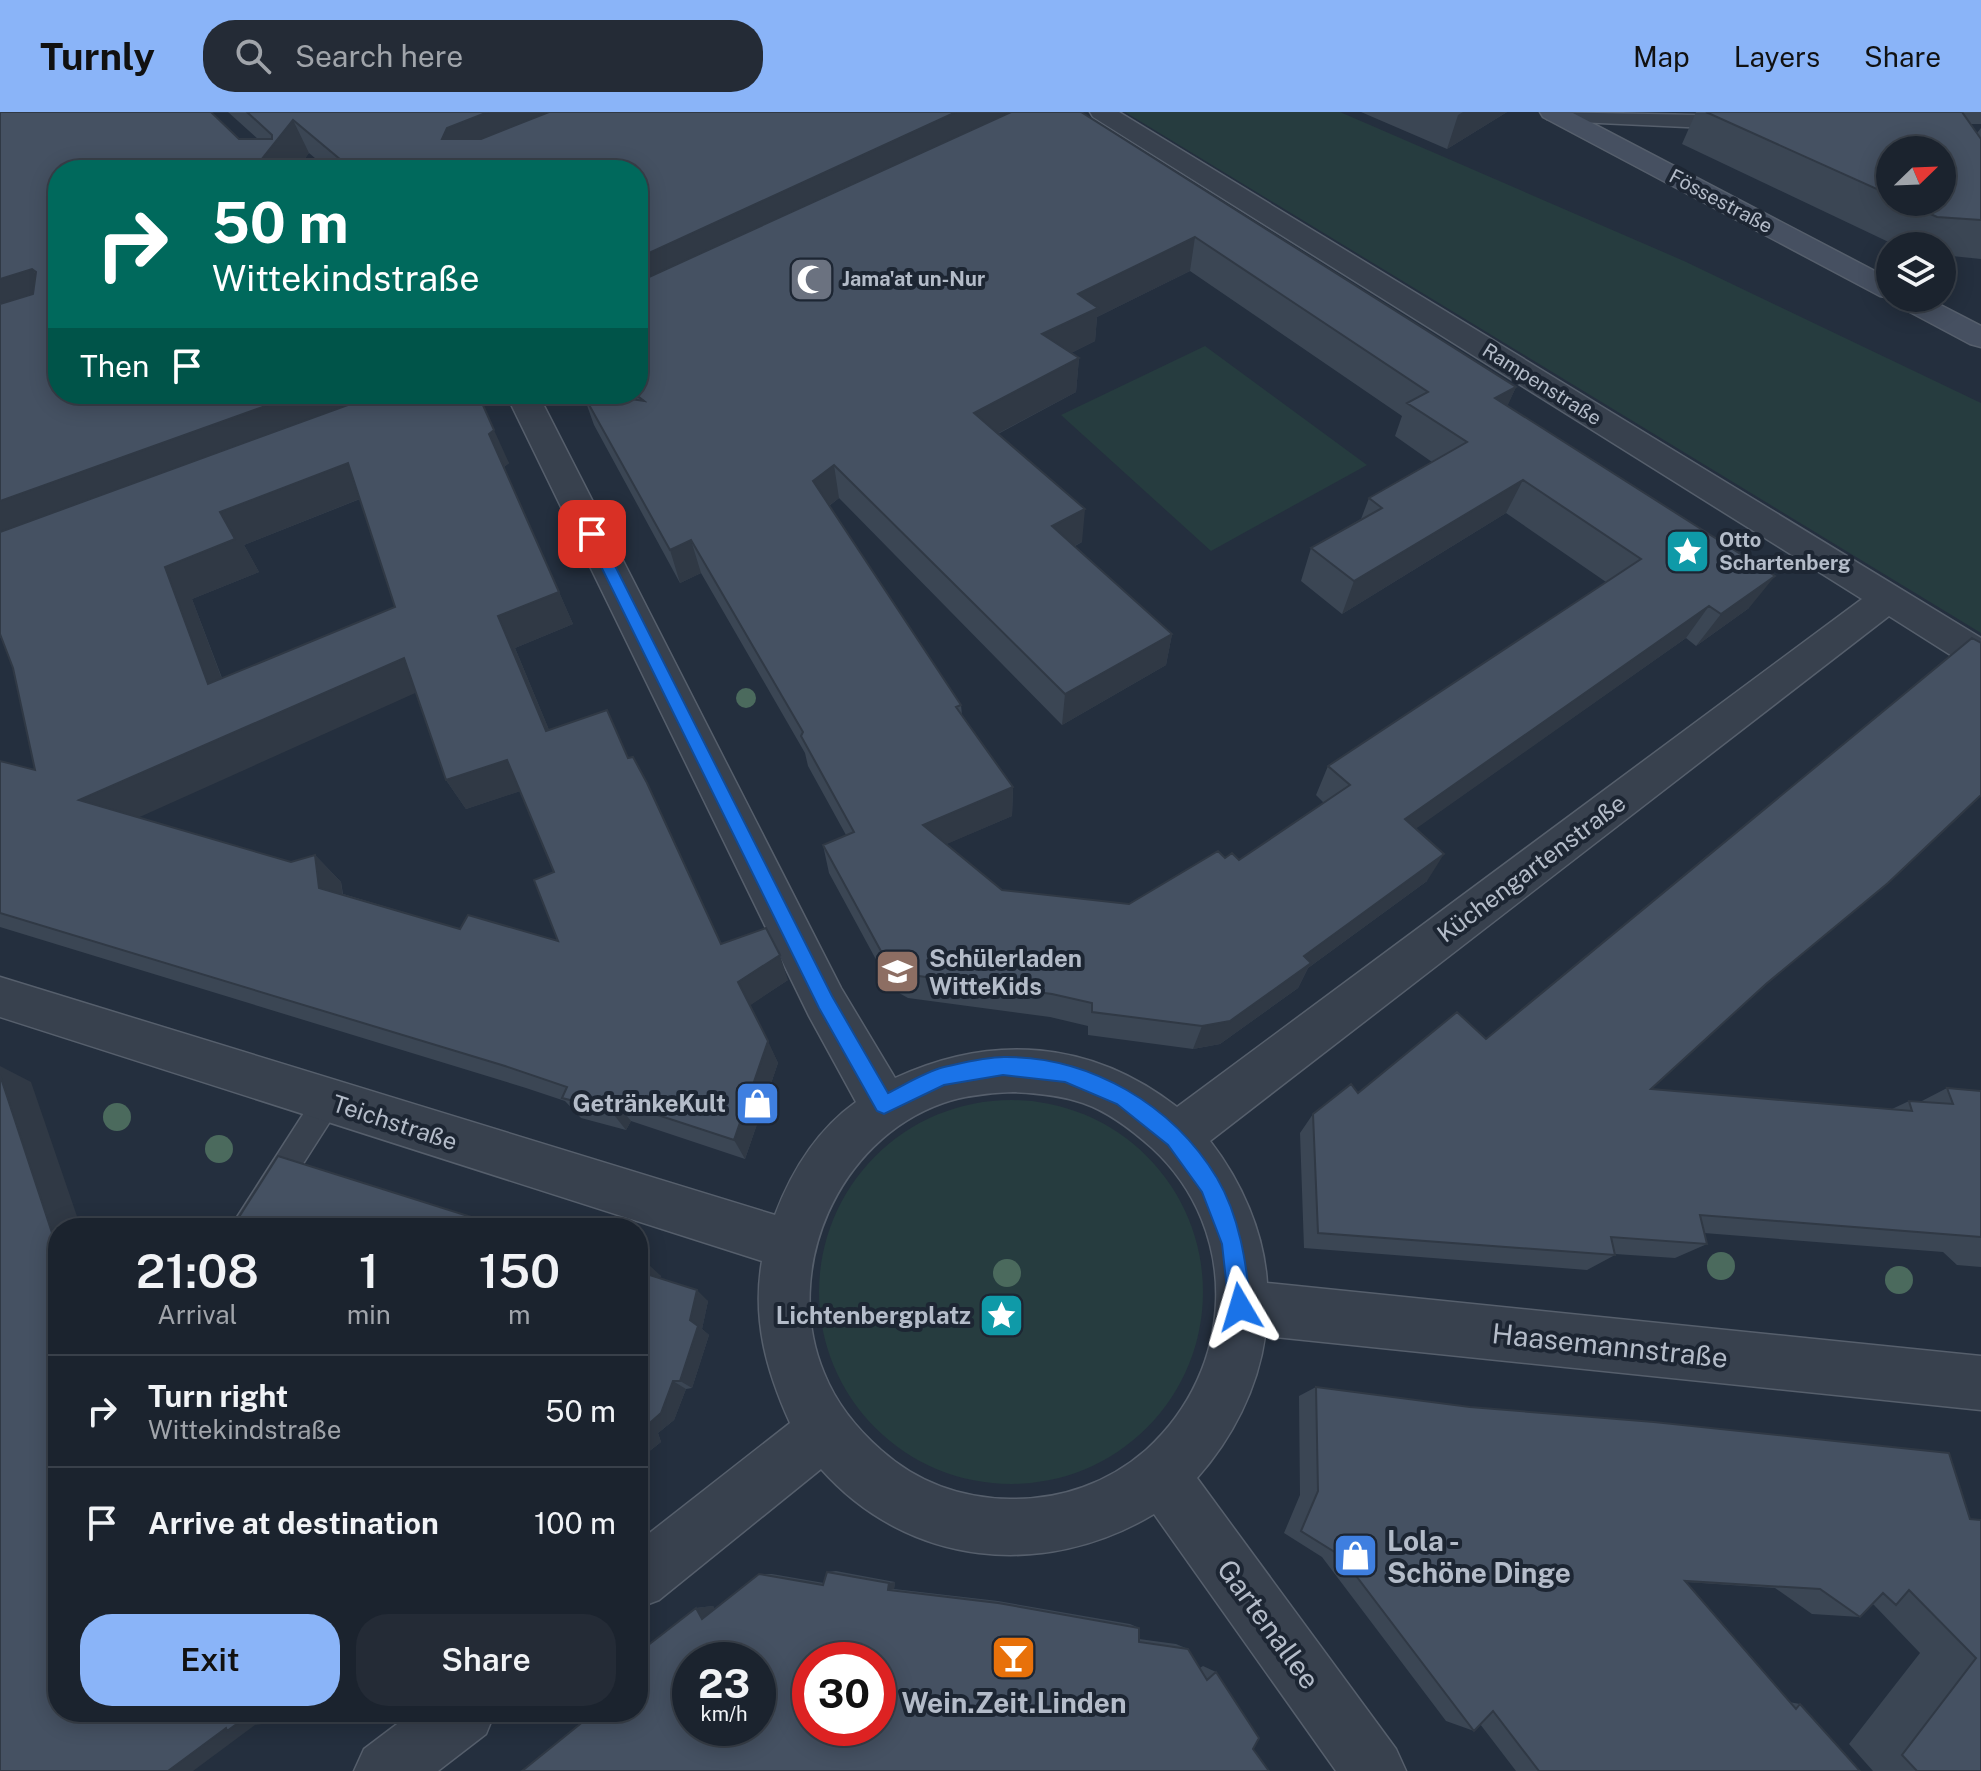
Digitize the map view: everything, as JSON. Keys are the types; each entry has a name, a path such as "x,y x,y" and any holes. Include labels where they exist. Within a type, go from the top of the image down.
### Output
{"street":[{"name":"Rampenstraße","path":"1102,112 1981,656"},
{"path":"1554,113 1770,124"},
{"name":"Fössestraße","path":"1554,113 1876,283"},
{"path":"1932,312 1981,338"},
{"path":"527,404 825,1002 884,1105"},
{"name":"Küchengartenstraße","path":"1175,1138 1888,598"},
{"name":"Teichstraße","path":"0,997 791,1245"},
{"path":"1003,1066 1065,1073 1124,1097 1175,1138 1210,1186 1233,1244 1240,1307 1230,1369 1211,1413 1204,1428 1162,1477 1110,1512 1049,1530 984,1531 923,1512 868,1478 826,1430 797,1371 785,1308 791,1245 811,1190 843,1142 884,1105 942,1077 1003,1066"},
{"name":"Haasemannstraße","path":"1240,1307 1981,1383"},
{"path":"648,1571 826,1430"},
{"name":"Gartenallee","path":"1162,1477 1374,1771"},
{"path":"386,1771 451,1722"}],"lane":[{"path":"251,1218 328,1100"}],"green space":[{"path":"1125,112 1340,112 1684,261 1981,403 1981,633"},
{"path":"1205,346 1367,465 1211,551 1061,415"},
{"path":"1011,1100 1048,1104 1084,1115 1117,1133 1147,1156 1170,1186 1188,1219 1199,1255 1203,1292 1199,1329 1188,1365 1170,1398 1147,1428 1117,1451 1084,1469 1048,1480 1011,1484 974,1480 938,1469 905,1451 875,1428 852,1398 834,1365 823,1329 819,1292 823,1255 834,1219 852,1186 875,1156 905,1133 938,1115 974,1104"}],"building":[{"path":"0,112 211,112 239,139 272,139 272,135 247,112 488,112 447,128 442,139 481,139 549,112 956,112 648,253 648,160 341,160 293,120 261,160 48,160 48,404 271,404 0,501 0,304 33,294 36,272 32,269 0,279"},
{"path":"1011,112 1081,112 1516,387 1495,398 1775,576 1721,614 1709,606 1405,819 1444,854 1304,956 1311,963 1230,1021 1202,1026 1092,1012 1092,1003 1052,994 904,974 888,964 823,845 854,832 801,736 803,732 691,540 670,550 589,404 648,404 648,277","holes":["1195,237 1428,392 1407,403 1467,442 1369,498 1382,508 1311,548 1354,581 1523,480 1641,559 1328,766 1350,785 1239,860 1232,853 1225,858 1218,851 1129,904 1002,890 923,825 1013,787 956,707 961,705 813,481 834,465 1065,694 1172,634 1052,526 1085,509 974,413 1079,358 1042,334 1098,308 1078,294"]},
{"path":"1706,112 1962,112 1981,139 1981,220 1935,216 1956,216 1956,136 1876,136 1876,189"},
{"path":"351,404 482,404 494,430 489,434 559,592 498,616 546,731 607,710 628,758 633,757 647,783 721,944 766,928 780,955 738,982 768,1041 734,1140 615,1101 610,1110 562,1098 567,1087 505,1066 0,913 0,761 35,770 13,668 0,634 0,532","holes":["348,463 395,607 208,684 165,567 235,539 220,512","404,658 446,780 507,760 554,872 534,880 558,941 468,915 460,929 319,888 315,855 291,862 79,800"]},
{"path":"1972,638 1981,643 1981,795 1888,883 1766,984 1651,1089 1912,1111 1909,1101 1953,1104 1947,1088 1981,1091 1981,1237 1700,1215 1707,1244 1611,1237 1615,1255 1318,1233 1313,1114 1351,1084 1358,1093 1457,1012 1486,1039"},
{"path":"0,1075 48,1221 48,1722 239,1722 227,1731 226,1728 168,1771 0,1771"},
{"path":"278,1156 474,1218 238,1218"},
{"path":"648,1275 697,1290 690,1320 698,1326 680,1381 673,1381 661,1413 648,1424"},
{"path":"1316,1387 1470,1407 1654,1422 1949,1453 1970,1519 1981,1520 1981,1771 1917,1771 1902,1755 1976,1658 1909,1590 1896,1605 1883,1593 1860,1617 1820,1589 1685,1581 1796,1709 1800,1704 1860,1771 1539,1771 1493,1711 1474,1731 1341,1556 1301,1531 1318,1491"},
{"path":"827,1572 889,1583 888,1590 998,1603 1139,1628 1139,1642 1188,1649 1207,1680 1216,1672 1259,1738 1253,1749 1269,1771 522,1771 583,1722 648,1722 648,1645 696,1608 702,1619 759,1574 823,1585"}],"place":[{"name":"Jama'at un-Nur","path":"811,279"},
{"name":"Otto Schartenberg","path":"1688,552"},
{"name":"Schülerladen WitteKids","path":"898,972"},
{"name":"GetränkeKult","path":"757,1103"},
{"name":"Lichtenbergplatz","path":"1002,1315"},
{"name":"Lola - Schöne Dinge","path":"1356,1556"},
{"name":"Wein.Zeit.Linden","path":"1014,1657"}],"route":[{"path":"592,534 825,1002 884,1105 942,1077 1003,1066 1065,1073 1124,1097 1175,1138 1210,1186 1233,1244 1240,1307"}]}
